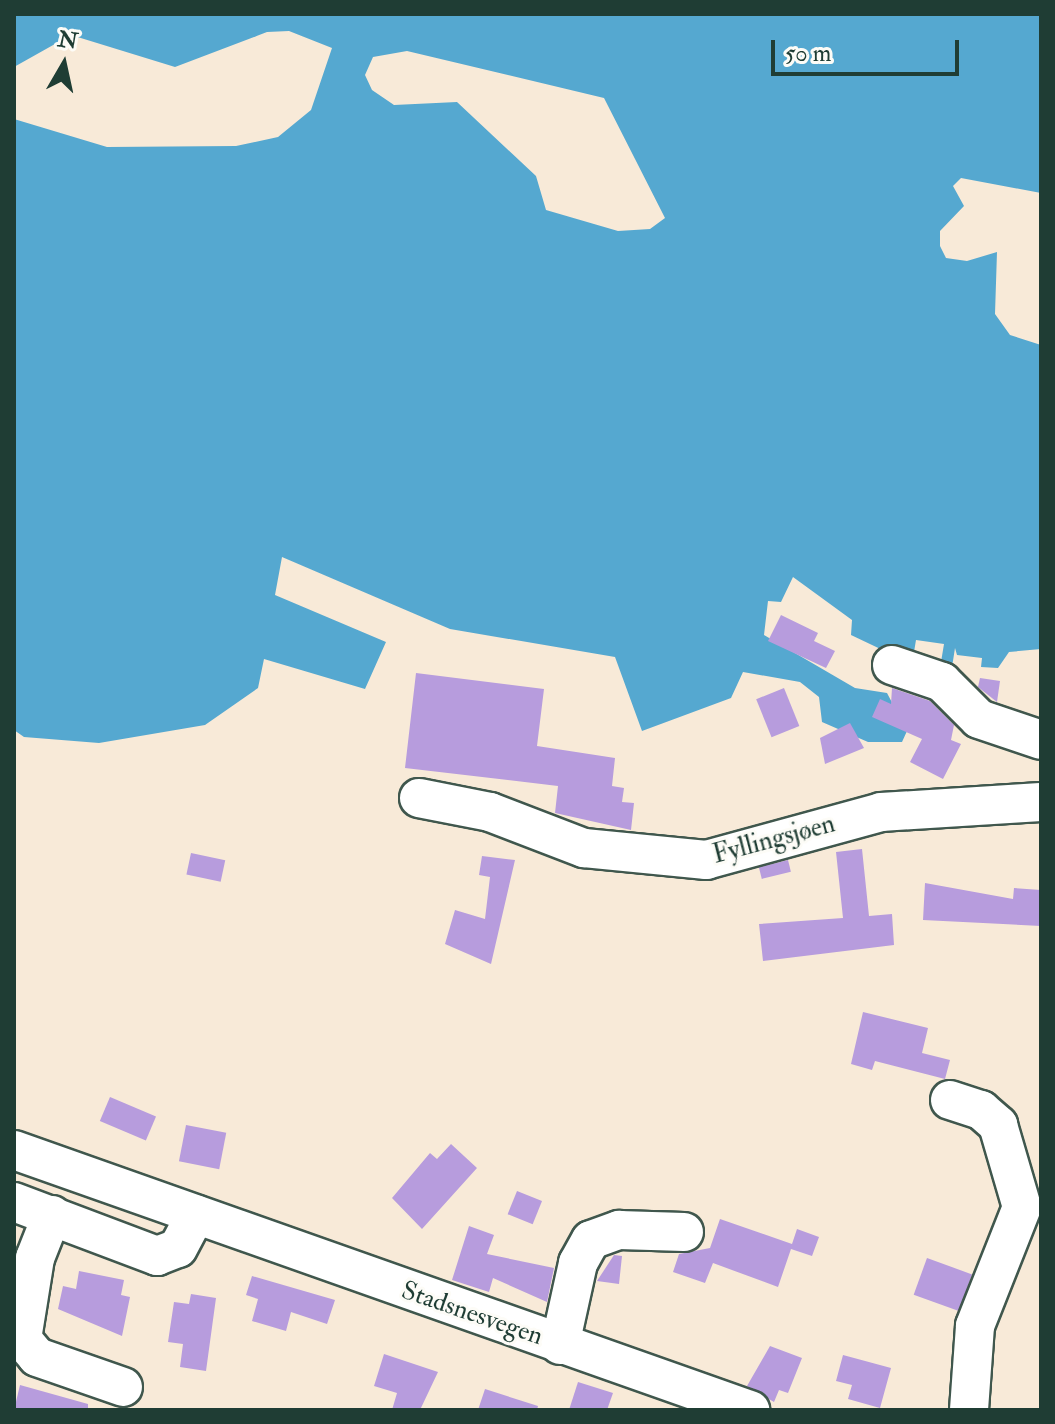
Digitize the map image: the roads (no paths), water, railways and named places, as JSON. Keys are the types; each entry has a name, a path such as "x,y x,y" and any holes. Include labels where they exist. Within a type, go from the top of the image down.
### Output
{"street":[{"path":"892,665 942,682 979,719 1041,740"},
{"name":"Fyllingsjøen","path":"419,798 490,812 584,848 706,860 881,812 1041,802"},
{"path":"950,1100 981,1110 998,1125 1031,1211 975,1326 969,1410"},
{"name":"Stadsnesvegen","path":"14,1150 750,1410"},
{"path":"14,1202 157,1256 178,1248 196,1214"},
{"path":"52,1215 35,1258 22,1339 47,1362 123,1387"},
{"path":"560,1345 578,1263 591,1240 619,1230 684,1232"}],"water":[{"path":"14,14 1041,14 1041,193 961,178 953,186 964,206 940,231 940,246 946,258 967,261 997,252 995,314 1010,335 1041,345 1041,649 1009,652 998,668 981,667 982,658 957,655 955,648 950,680 939,674 944,644 916,640 912,664 851,635 852,620 793,577 781,602 768,601 764,635 855,688 887,693 907,731 902,742 868,742 822,722 819,697 800,682 743,672 731,698 642,731 615,657 450,629 282,557 275,595 386,642 365,689 264,659 258,688 205,725 99,743 24,737 14,730 14,119 107,147 236,146 278,137 311,110 332,48 289,31 267,32 175,67 71,35 14,67","holes":["407,51 604,98 665,218 650,229 618,231 546,210 536,176 457,102 394,105 372,90 365,75 373,57"]}]}
